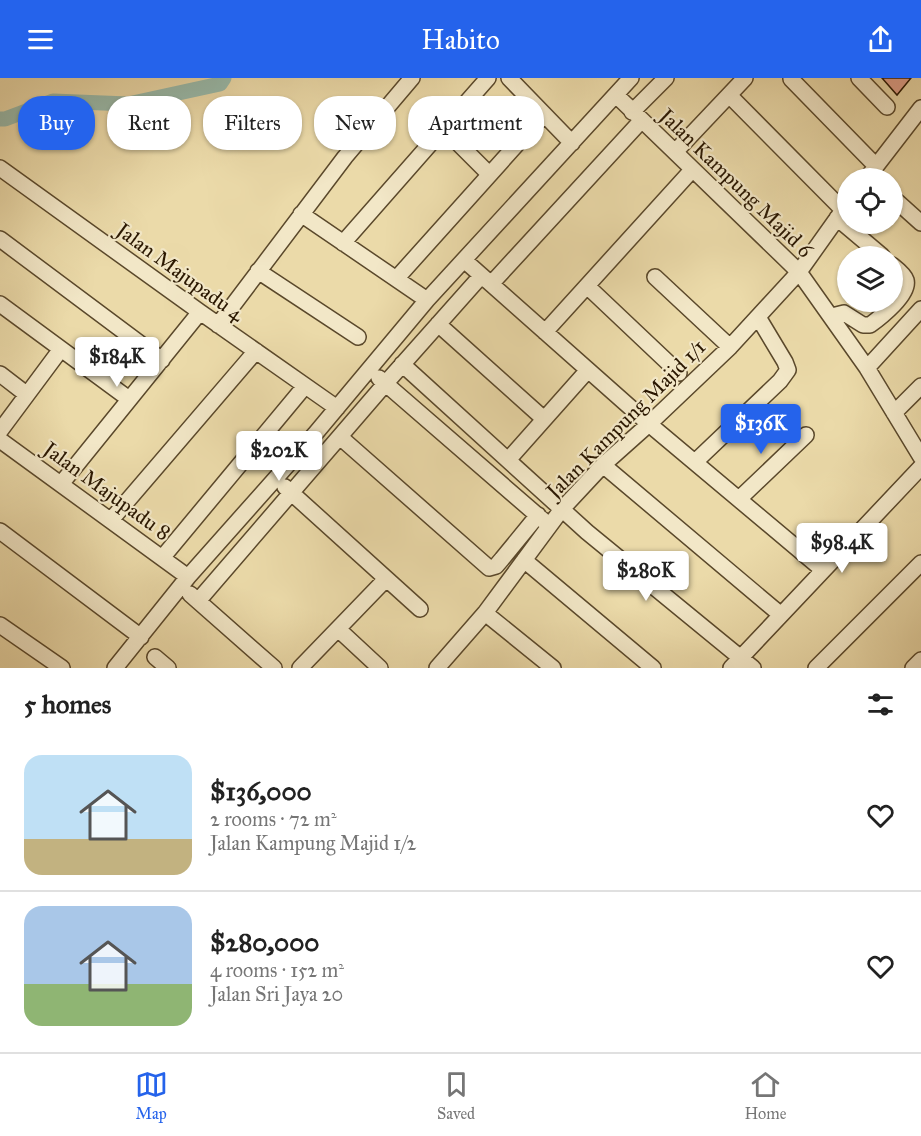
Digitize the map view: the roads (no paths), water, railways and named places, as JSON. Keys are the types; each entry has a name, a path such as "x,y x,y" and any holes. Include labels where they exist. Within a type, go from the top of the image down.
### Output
{"street":[{"path":"218,325 345,157 412,78"},
{"path":"472,96 488,78"},
{"path":"509,78 526,96"},
{"path":"115,668 184,582 370,370 427,300 631,78"},
{"path":"198,601 384,384 438,324 486,280 636,116 666,78"},
{"path":"675,152 745,78"},
{"path":"859,78 887,107"},
{"path":"791,79 865,168"},
{"name":"Jalan Kampung Majid 6","path":"616,95 799,272 867,368 921,457"},
{"path":"729,95 837,205"},
{"path":"876,168 921,108"},
{"path":"544,114 572,143"},
{"path":"343,243 424,150"},
{"path":"465,150 489,174"},
{"path":"396,279 511,150"},
{"name":"Jalan Majupadu 4","path":"0,168 337,408"},
{"path":"545,332 692,170"},
{"path":"903,204 918,214"},
{"path":"301,214 427,300"},
{"name":"Jalan Kampung Majid 1/1","path":"440,667 485,613 562,509 603,465 730,347 799,272 837,217"},
{"path":"863,234 873,246"},
{"path":"0,239 162,360"},
{"path":"464,260 649,424 823,570"},
{"path":"258,271 358,337"},
{"path":"903,274 907,282 903,292"},
{"path":"656,278 730,347"},
{"path":"587,286 679,373"},
{"path":"0,304 129,399"},
{"path":"867,368 921,309"},
{"path":"61,484 200,312"},
{"path":"832,316 844,313 870,326 885,312"},
{"path":"695,462 780,381 788,370 758,316"},
{"path":"438,324 544,419"},
{"path":"1,441 26,394 61,349"},
{"path":"111,520 256,351"},
{"path":"402,364 735,663 753,668"},
{"path":"370,370 550,527"},
{"path":"507,460 588,370"},
{"path":"0,374 26,394"},
{"path":"162,558 305,386"},
{"path":"894,413 921,386"},
{"path":"739,499 806,435"},
{"path":"339,437 489,568 496,566 502,560 538,515"},
{"name":"Jalan Majupadu 8","path":"1,441 162,558 198,601 274,668"},
{"path":"603,465 781,615"},
{"path":"735,663 823,570 918,477"},
{"path":"276,479 420,609"},
{"path":"0,531 141,637"},
{"path":"524,560 653,668"},
{"path":"816,668 921,562"},
{"path":"300,668 386,579"},
{"path":"485,613 553,668"},
{"path":"0,624 62,668"},
{"path":"338,629 380,668"},
{"path":"155,657 168,668"},
{"path":"913,668 921,661"}],"waterway":[{"path":"0,119 53,101 128,104 220,84 224,78"}]}
